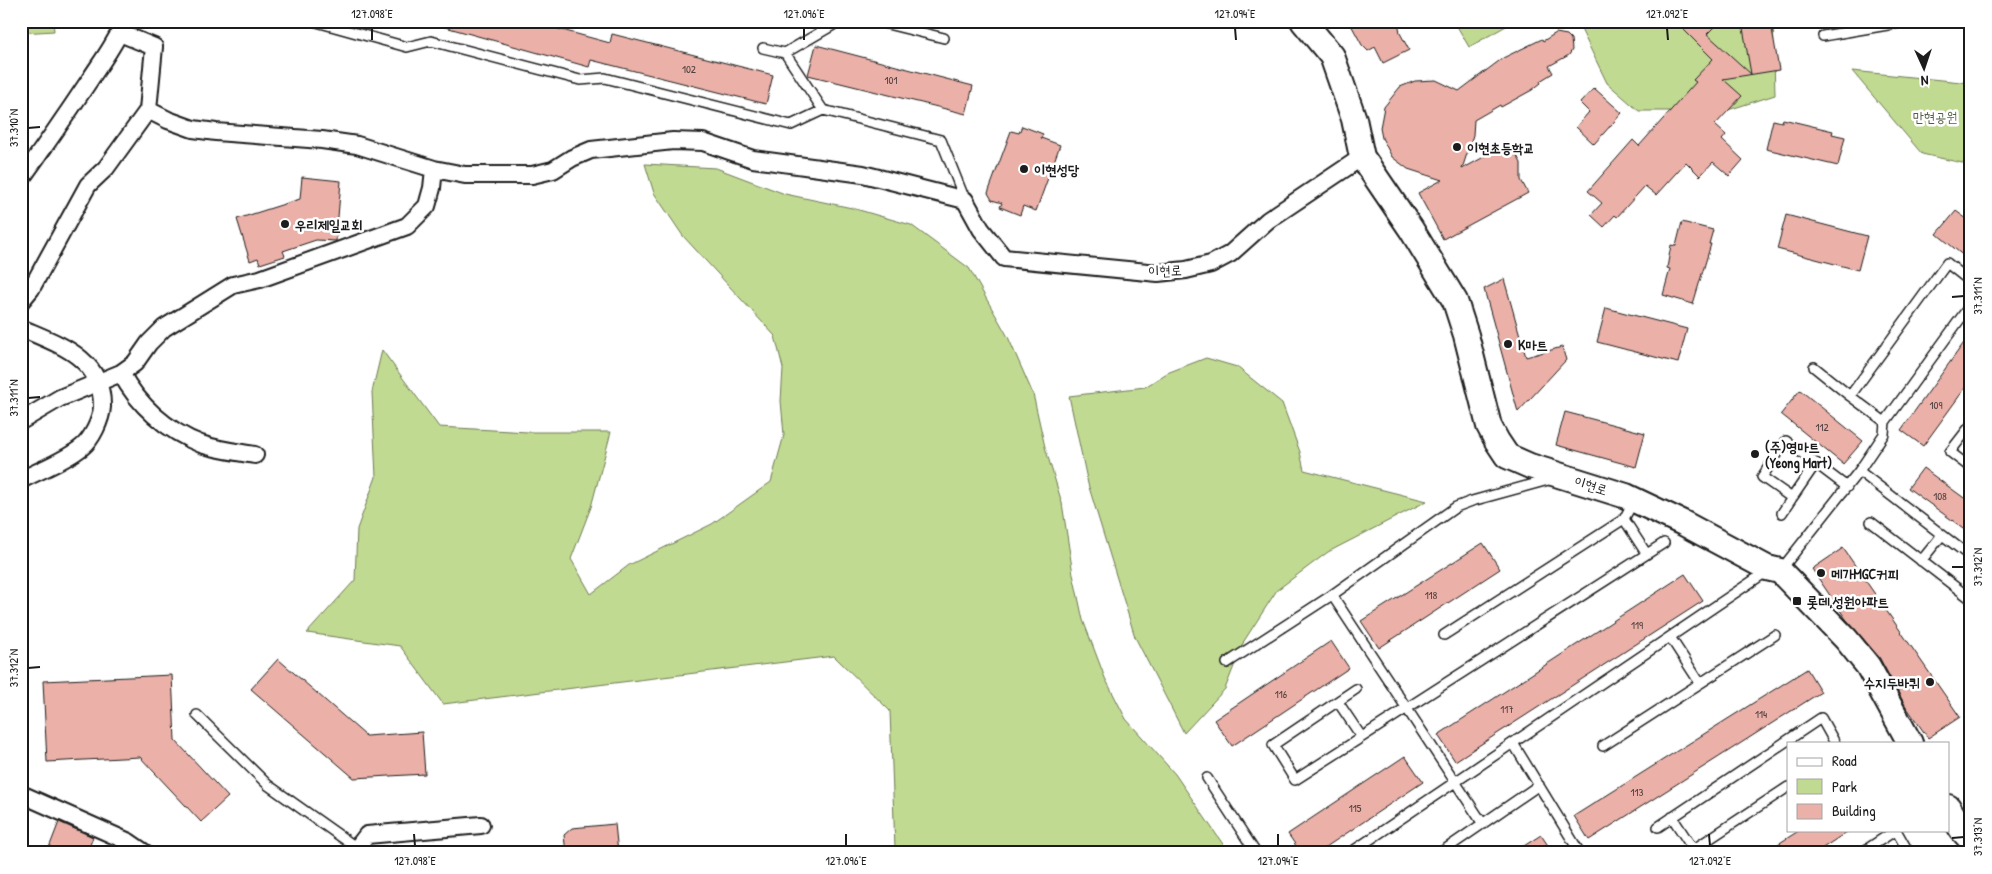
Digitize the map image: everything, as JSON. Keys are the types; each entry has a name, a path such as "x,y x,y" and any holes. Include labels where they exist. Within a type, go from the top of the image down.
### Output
{"street":[{"name":"이현로","path":"1303,21 1332,56 1354,119 1362,157 1412,229 1455,301 1466,335 1489,426 1507,456 1530,466 1626,496 1683,523 1769,571 1846,639 1868,666 1909,742"},
{"path":"21,179 55,132 123,27 154,47 148,110 106,168 88,185 31,289 21,301"},
{"path":"148,110 193,129 322,140 357,145 434,170 465,175 532,175 553,170 572,158 591,150 673,141 703,142 753,159 862,174 964,200"},
{"name":"이현로","path":"964,200 980,229 1004,258 1158,273 1186,270 1211,264 1230,254 1268,220 1362,157"},
{"path":"21,421 60,398 121,373 134,363 149,343 164,328 233,286 260,279 407,226 428,206 434,170"},
{"path":"21,328 58,345 90,365 98,381 102,397 101,413 94,430 82,447 21,480"},
{"path":"121,373 130,391 140,403 176,431 201,444 255,455"},
{"path":"21,794 128,842 145,853"},
{"path":"1950,810 1962,830 1971,840"},
{"path":"356,850 367,835 481,825"}],"lane":[{"path":"313,21 407,46 431,41 580,80 604,78 791,125 823,110 941,140 964,200"},
{"path":"763,48 785,53 840,21"},
{"path":"875,21 944,38"},
{"path":"1823,36 1911,21"},
{"path":"785,53 823,110"},
{"path":"1850,396 1947,263 1971,282"},
{"path":"1350,853 1769,571 1859,471 1884,434 1884,422 1971,304"},
{"path":"1814,367 1884,422"},
{"path":"1971,425 1950,452 1971,468"},
{"path":"1792,498 1762,477 1786,441 1847,486"},
{"path":"1782,514 1816,462"},
{"path":"1859,471 1971,557"},
{"path":"1226,663 1332,596 1456,507 1557,478 1632,504 1745,557 1769,571"},
{"path":"1444,635 1624,519 1632,504"},
{"path":"1624,519 1646,553"},
{"path":"1871,522 1971,600"},
{"path":"1921,560 1942,535"},
{"path":"1356,689 1273,745 1295,780 1664,543"},
{"path":"1332,596 1483,824"},
{"path":"1603,746 1775,636"},
{"path":"1670,637 1700,683"},
{"path":"1338,702 1361,736"},
{"path":"197,716 268,785 356,850"},
{"path":"1658,826 1821,718 1834,742"},
{"path":"1513,743 1580,853"},
{"path":"1207,778 1256,853"},
{"path":"1440,853 1539,785"},
{"path":"1672,817 1690,851 1787,787"},
{"path":"1861,853 1893,832"},
{"path":"1897,832 1909,853"}],"green space":[{"path":"21,21 53,21 54,31 21,33"},
{"path":"1454,21 1515,21 1469,47"},
{"path":"1577,21 1773,21 1775,95 1725,111 1639,111 1607,83"},
{"name":"만현공원","path":"1852,71 1971,83 1971,165 1922,154"},
{"path":"645,164 716,168 785,194 852,208 911,225 969,268 1008,337 1033,394 1045,447 1062,503 1073,574 1083,620 1105,678 1126,719 1175,774 1229,853 893,853 895,849 890,711 834,656 443,704 400,646 307,633 355,580 357,529 376,477 372,392 382,350 439,427 528,432 611,432 591,507 571,559 591,594 629,565 712,524 771,482 784,435 781,401 783,368 775,336 683,236 654,193"},
{"path":"1206,358 1237,367 1282,403 1300,452 1304,470 1427,501 1328,552 1277,590 1244,641 1225,689 1184,733 1135,637 1088,484 1069,396 1145,387 1167,373"}],"building":[{"path":"439,21 529,21 610,43 612,34 773,75 766,104 591,60 589,67 438,25"},
{"path":"1349,21 1398,21 1400,33 1409,50 1383,63 1375,47 1368,51 1362,45"},
{"path":"1675,21 1720,21 1707,34 1751,74 1743,28 1771,23 1779,70 1723,79 1742,96 1715,125 1726,135 1722,140 1743,160 1729,176 1713,162 1700,176 1686,162 1656,195 1645,186 1617,217 1615,215 1604,227 1591,215 1602,203 1588,191 1633,140 1639,146 1696,82 1693,80 1713,59"},
{"path":"1556,33 1567,35 1571,39 1572,50 1569,55 1549,66 1553,73 1540,81 1541,83 1532,90 1474,120 1473,135 1462,169 1502,147 1506,154 1514,150 1521,163 1521,180 1528,193 1443,239 1418,193 1442,180 1408,169 1392,157 1382,138 1380,128 1384,107 1400,87 1415,81 1436,80 1459,91 1503,58 1542,39 1543,41"},
{"path":"816,45 973,86 966,114 808,75"},
{"path":"1594,88 1622,113 1594,144 1576,127 1589,112 1580,103"},
{"path":"1783,119 1833,131 1832,134 1845,137 1838,166 1766,149 1773,120 1782,122"},
{"name":"이현성당","path":"1022,126 1043,134 1041,138 1060,145 1036,211 1023,206 1020,215 1000,207 1002,203 992,200 988,193 1011,131 1019,133"},
{"path":"302,177 341,181 336,241 316,240 283,251 285,256 260,264 258,258 250,261 237,219 300,199"},
{"path":"1956,211 1971,222 1971,262 1937,234"},
{"path":"1786,215 1867,236 1858,270 1777,249"},
{"path":"1682,222 1713,230 1709,244 1711,244 1693,304 1663,295 1670,269 1667,268 1671,245 1676,246"},
{"path":"1504,279 1526,357 1562,347 1566,360 1518,412 1484,289"},
{"path":"1606,308 1687,329 1678,363 1597,342"},
{"path":"1971,333 1971,380 1923,446 1901,430"},
{"path":"1800,390 1863,441 1843,464 1781,414"},
{"path":"1565,412 1645,433 1636,467 1556,445"},
{"path":"1923,468 1971,503 1971,534 1908,488"},
{"path":"1483,543 1500,569 1379,648 1361,621"},
{"path":"1843,548 1960,717 1928,738 1905,705 1879,657 1846,619 1812,569"},
{"path":"1685,574 1703,601 1455,761 1438,735"},
{"path":"1331,641 1349,668 1232,746 1214,720"},
{"path":"278,659 366,736 422,732 425,774 354,778 251,689"},
{"path":"1807,669 1821,692 1589,840 1574,816"},
{"path":"172,675 175,740 228,797 201,822 140,757 47,762 43,681"},
{"path":"1405,756 1423,782 1317,853 1301,853 1288,834"},
{"path":"59,822 93,837 87,853 47,853"},
{"path":"615,824 618,853 566,853 564,835 572,828"},
{"path":"1797,832 1847,832 1815,853 1764,853"},
{"path":"1541,835 1553,853 1513,853"}],"place":[{"name":"이현초등학교","path":"1457,147"},
{"name":"이현성당","path":"1024,169"},
{"name":"우리제일교회","path":"285,224"},
{"name":"K마트","path":"1508,344"},
{"name":"(주)영마트 (Yeong Mart)","path":"1755,454"},
{"name":"메가MGC커피","path":"1821,573"},
{"name":"롯데,성원아파트","path":"1797,601"},
{"name":"수지두바퀴","path":"1930,682"}]}
